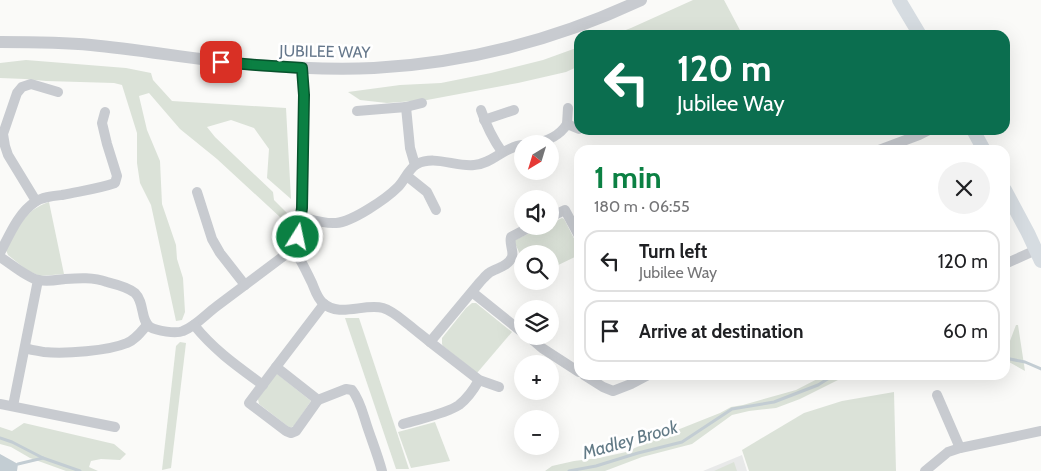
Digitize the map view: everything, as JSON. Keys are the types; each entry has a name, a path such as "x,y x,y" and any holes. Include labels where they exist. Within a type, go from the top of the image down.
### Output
{"main road":[{"path":"899,0 917,30"},
{"path":"1010,199 1038,256"}],"street":[{"name":"JUBILEE WAY","path":"0,42 92,45 238,63 302,68 374,68 459,58 511,46 572,28 641,0"},
{"path":"105,112 102,123 117,176 115,183 36,201 23,213 0,255 38,280 92,278 132,291 140,300 147,325 158,330 183,331 194,325 296,245 302,217 304,95 302,68"},
{"path":"36,201 8,155 2,134 17,93 22,87 31,84 58,92"},
{"path":"357,111 406,107 422,103"},
{"path":"406,107 410,148 415,165"},
{"path":"558,135 568,124 568,108"},
{"path":"502,152 494,141 482,115 514,110"},
{"path":"568,124 574,127"},
{"path":"892,145 919,135"},
{"path":"302,217 328,223 343,222 394,191 400,186 415,165 421,162 446,161 476,165 491,160 502,152 514,147"},
{"path":"407,176 427,192 436,210"},
{"path":"197,192 212,239 220,253 245,285"},
{"path":"559,213 565,210 574,227"},
{"path":"430,342 480,282 489,273 502,267 511,258 510,241 511,237 515,235"},
{"path":"293,249 299,255 318,298 324,304 340,309 372,306 384,308 479,380 499,387"},
{"path":"1010,263 1038,256"},
{"path":"13,406 38,280"},
{"path":"472,292 514,326"},
{"path":"324,304 249,403 291,433 296,431 318,400 346,390 352,390 356,394 382,471"},
{"path":"25,348 58,353 102,350 128,342 137,336 147,325"},
{"path":"194,325 231,362 262,385"},
{"path":"538,345 574,369"},
{"path":"276,367 318,400"},
{"path":"403,424 458,405 473,390 479,380"},
{"path":"591,380 603,388 613,391 639,380"},
{"path":"937,395 960,448"},
{"path":"0,404 115,426"},
{"path":"925,471 948,452 1041,431"}],"shaded area":[{"path":"693,0 724,0 740,30 626,30"},
{"path":"574,49 574,68 566,72 518,83 427,100 387,103 360,100 348,92 400,85 441,83 543,60"},
{"path":"26,60 126,68 151,73 153,80 172,101 286,108 291,199 267,178 269,149 254,128 231,120 207,127 215,137 273,192 274,200 297,223 294,230 217,159 180,129 149,93 139,96 147,130 160,161 162,204 176,245 177,259 183,278 185,312 182,320 176,321 151,205 140,183 137,163 137,133 122,85 114,83 0,78 0,63"},
{"path":"49,202 64,274 40,276 28,271 8,255 6,250 19,226 28,215 39,206"},
{"path":"562,218 574,238 574,257 559,265 559,245 516,245 515,240 526,235 559,235 559,220"},
{"path":"472,303 476,303 512,332 477,373 442,344 442,338"},
{"path":"345,318 359,318 409,469 396,469"},
{"path":"1016,325 1018,325 1025,371 1010,363 1010,341"},
{"path":"180,342 186,343 171,468 162,470 176,346"},
{"path":"276,373 311,401 294,426 290,428 259,404 258,399"},
{"path":"815,380 838,380 800,399 776,408 732,415 692,444 642,457 605,471 545,471 552,466 626,452 731,407 796,390"},
{"path":"894,392 896,471 749,471 742,450 804,413 842,401"},
{"path":"435,422 450,461 411,468 398,432"},
{"path":"24,423 114,444 126,454 120,460 101,459 91,461 89,467 98,471 66,471 30,458 11,447 0,444 0,427 12,431"},
{"path":"0,454 18,464 17,471 0,471"},
{"path":"742,455 747,471 703,471"},
{"path":"734,462 737,471 714,471"}],"waterway":[{"name":"Madley Brook","path":"1010,359 1025,362 1041,369"},
{"name":"Madley Brook","path":"569,471 596,466 682,442 732,409 774,402 826,380"},
{"path":"0,438 43,458"},
{"name":"Madley Brook","path":"18,464 43,458 80,471"}],"route":[{"path":"221,62 302,68 304,152 302,217 298,237"}]}
